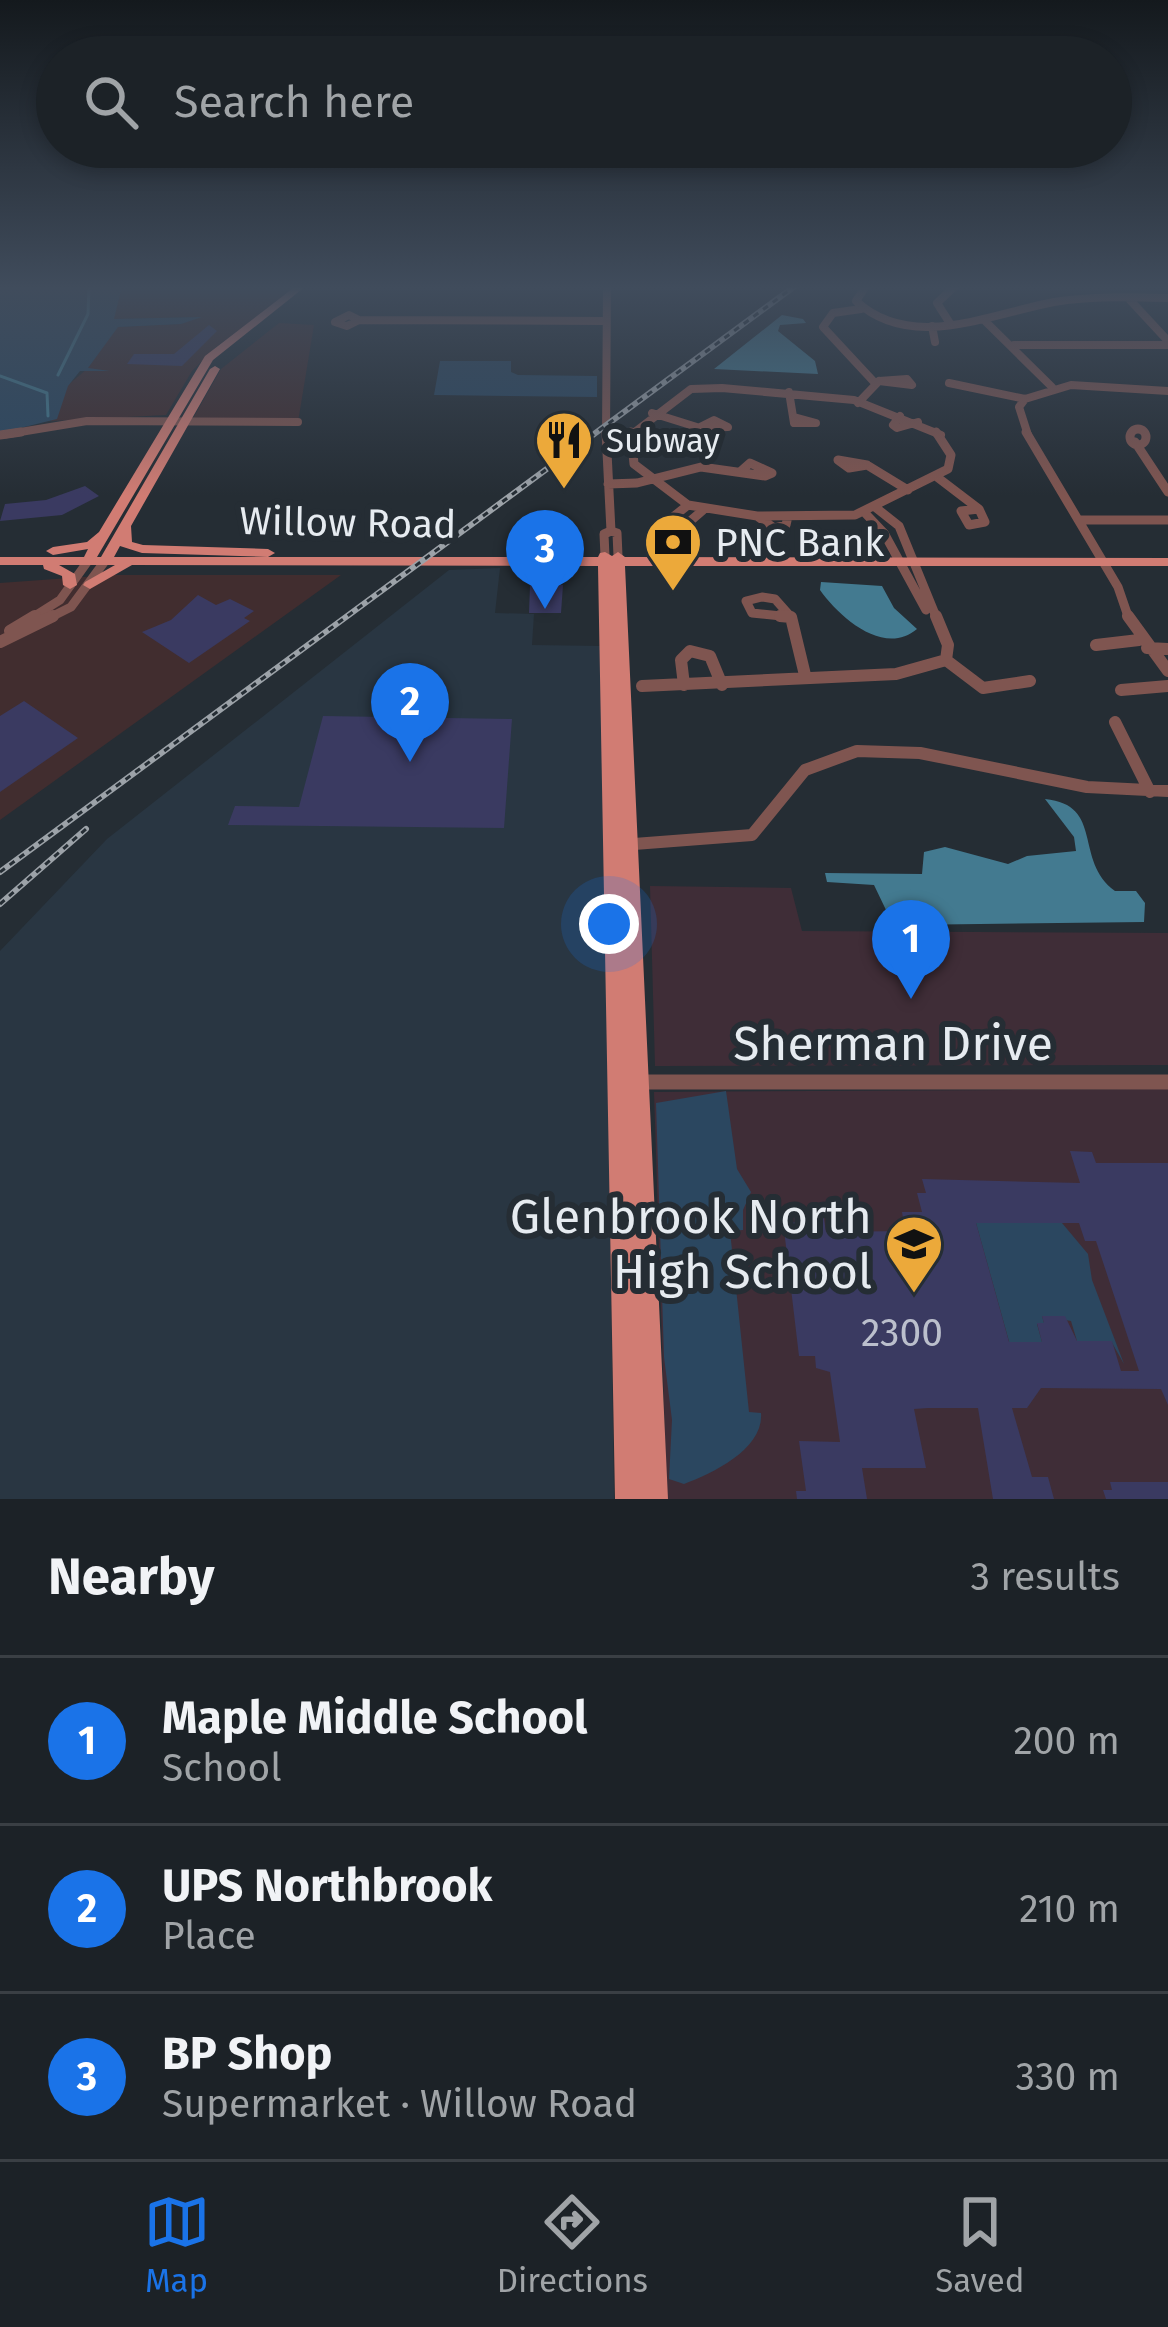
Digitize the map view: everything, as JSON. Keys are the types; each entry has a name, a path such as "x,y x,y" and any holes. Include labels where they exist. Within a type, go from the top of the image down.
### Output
{"main road":[{"path":"100,556 108,530 212,356"},
{"path":"100,556 130,516 227,356"},
{"path":"130,516 124,537 130,546 263,558"},
{"path":"53,551 91,545 108,530"},
{"name":"Willow Road","path":"0,552 100,556"},
{"name":"Willow Road","path":"0,564 100,556 1168,562"},
{"path":"90,585 126,565 263,558"},
{"path":"611,560 629,1082 654,1499"},
{"path":"0,564 52,566 68,574 70,585"},
{"path":"629,1082 629,1499"}],"street":[{"path":"606,356 610,531 604,534 611,560"},
{"path":"851,356 877,382 858,403"},
{"path":"1024,356 1052,387"},
{"path":"949,383 1025,399 1052,387 1168,391"},
{"path":"691,388 789,392 858,403 918,422 942,435 950,454 948,469 870,510 788,516 786,525 774,528 758,516 688,505 634,464 631,430 691,388"},
{"path":"789,392 794,417"},
{"path":"1025,399 1019,418 1143,644 1168,671"},
{"path":"652,413 700,428"},
{"path":"0,435 87,421 298,422"},
{"path":"1135,442 1168,492"},
{"path":"868,465 908,490"},
{"path":"608,484 640,486 696,466 740,471"},
{"path":"937,477 979,509"},
{"path":"688,505 668,521 688,523 703,510"},
{"path":"870,510 886,530 895,561 934,614 948,645 946,660"},
{"path":"870,510 899,526 914,561 917,592"},
{"path":"1078,520 1168,520"},
{"path":"0,638 51,620 90,585 100,556"},
{"path":"0,638 38,617 100,556"},
{"path":"794,617 805,676"},
{"path":"1096,645 1143,644 1168,649"},
{"path":"684,686 681,660 690,651 710,656 722,685"},
{"path":"642,686 896,674 946,660"},
{"path":"946,660 983,688 1030,681"},
{"path":"1121,690 1168,686"},
{"path":"1115,722 1150,792"},
{"path":"621,840 752,835 806,768 869,752 951,755 1076,786 1168,791"},
{"name":"Sherman Drive","path":"629,1082 1168,1082"}],"shaded area":[{"path":"0,356 97,356 88,368 110,371 80,371 68,386 57,419 0,433"},
{"path":"96,356 207,356 192,371 166,415 51,421 67,386"},
{"path":"237,356 309,356 298,422 191,422 221,369"},
{"path":"730,356 809,356 818,374 714,369"},
{"path":"440,361 511,361 511,372 518,375 597,376 597,397 434,395"},
{"path":"500,568 495,613 534,614 532,645 602,646 614,1499 0,1499 0,951 107,839 449,570"},
{"path":"111,575 341,575 0,820 0,583"},
{"path":"821,582 882,586 894,608 917,629 891,639 863,630 828,601 820,590"},
{"path":"1045,799 1064,803 1075,812 1102,878 1115,891 1136,891 1145,903 1144,922 903,925 886,910 874,885 827,882 825,873 922,874 924,852 945,847 1008,864 1027,856 1076,851 1074,837"},
{"path":"650,886 791,888 802,931 1168,933 1168,1065 655,1066"},
{"name":"Glenbrook North High School","path":"1168,1089 1168,1499 667,1499 654,1092"},
{"path":"726,1091 737,1169 751,1192 743,1210 743,1230 730,1231 749,1412 761,1413 760,1426 734,1458 684,1484 669,1479 672,1420 664,1357 656,1103"},
{"path":"976,1223 1062,1223 1088,1254 1092,1280 1124,1364 1111,1341 1077,1341 1071,1321 1042,1316 1044,1323 1037,1324 1042,1342 1012,1352"}],"building":[{"path":"133,356 192,356 182,366 127,364"},
{"path":"85,486 99,496 62,515 0,521 5,504 46,500"},
{"path":"530,585 563,585 561,613 529,613"},
{"path":"198,595 216,605 230,599 254,611 244,618 250,621 189,663 142,632 171,620"},
{"path":"24,701 78,738 0,792 0,716"},
{"path":"323,716 512,719 504,828 228,825 235,806 299,807"},
{"name":"Glenbrook North High School","path":"1070,1151 1092,1152 1096,1163 1168,1163 1168,1405 1161,1389 1041,1388 1027,1408 1012,1408 1032,1477 1048,1477 1054,1499 993,1499 978,1408 928,1408 914,1409 926,1468 862,1468 867,1499 797,1499 796,1491 806,1491 799,1441 840,1442 830,1372 816,1368 815,1356 799,1356 783,1221 795,1222 794,1211 823,1212 826,1232 905,1231 902,1212 922,1212 917,1193 926,1193 922,1179 1080,1183","holes":["976,1223 1079,1223 1085,1241 1096,1241 1139,1371 1121,1371 1112,1341 1077,1341 1065,1316 1042,1316 1044,1323 1037,1323 1042,1342 1009,1342"]},
{"path":"1110,1482 1168,1482 1168,1499 1106,1499 1103,1490 1112,1490"}],"waterway":[{"path":"58,375 67,356"},
{"path":"0,376 47,393 48,416"}],"railway":[{"path":"0,872 700,356"},
{"path":"0,904 86,829"}],"place":[{"name":"Subway","path":"564,491"},
{"name":"PNC Bank","path":"673,593"},
{"name":"BP Shop","path":"545,609"},
{"name":"UPS Northbrook","path":"410,762"},
{"name":"Maple Middle School","path":"911,999"},
{"name":"Glenbrook North High School","path":"914,1295"}]}
